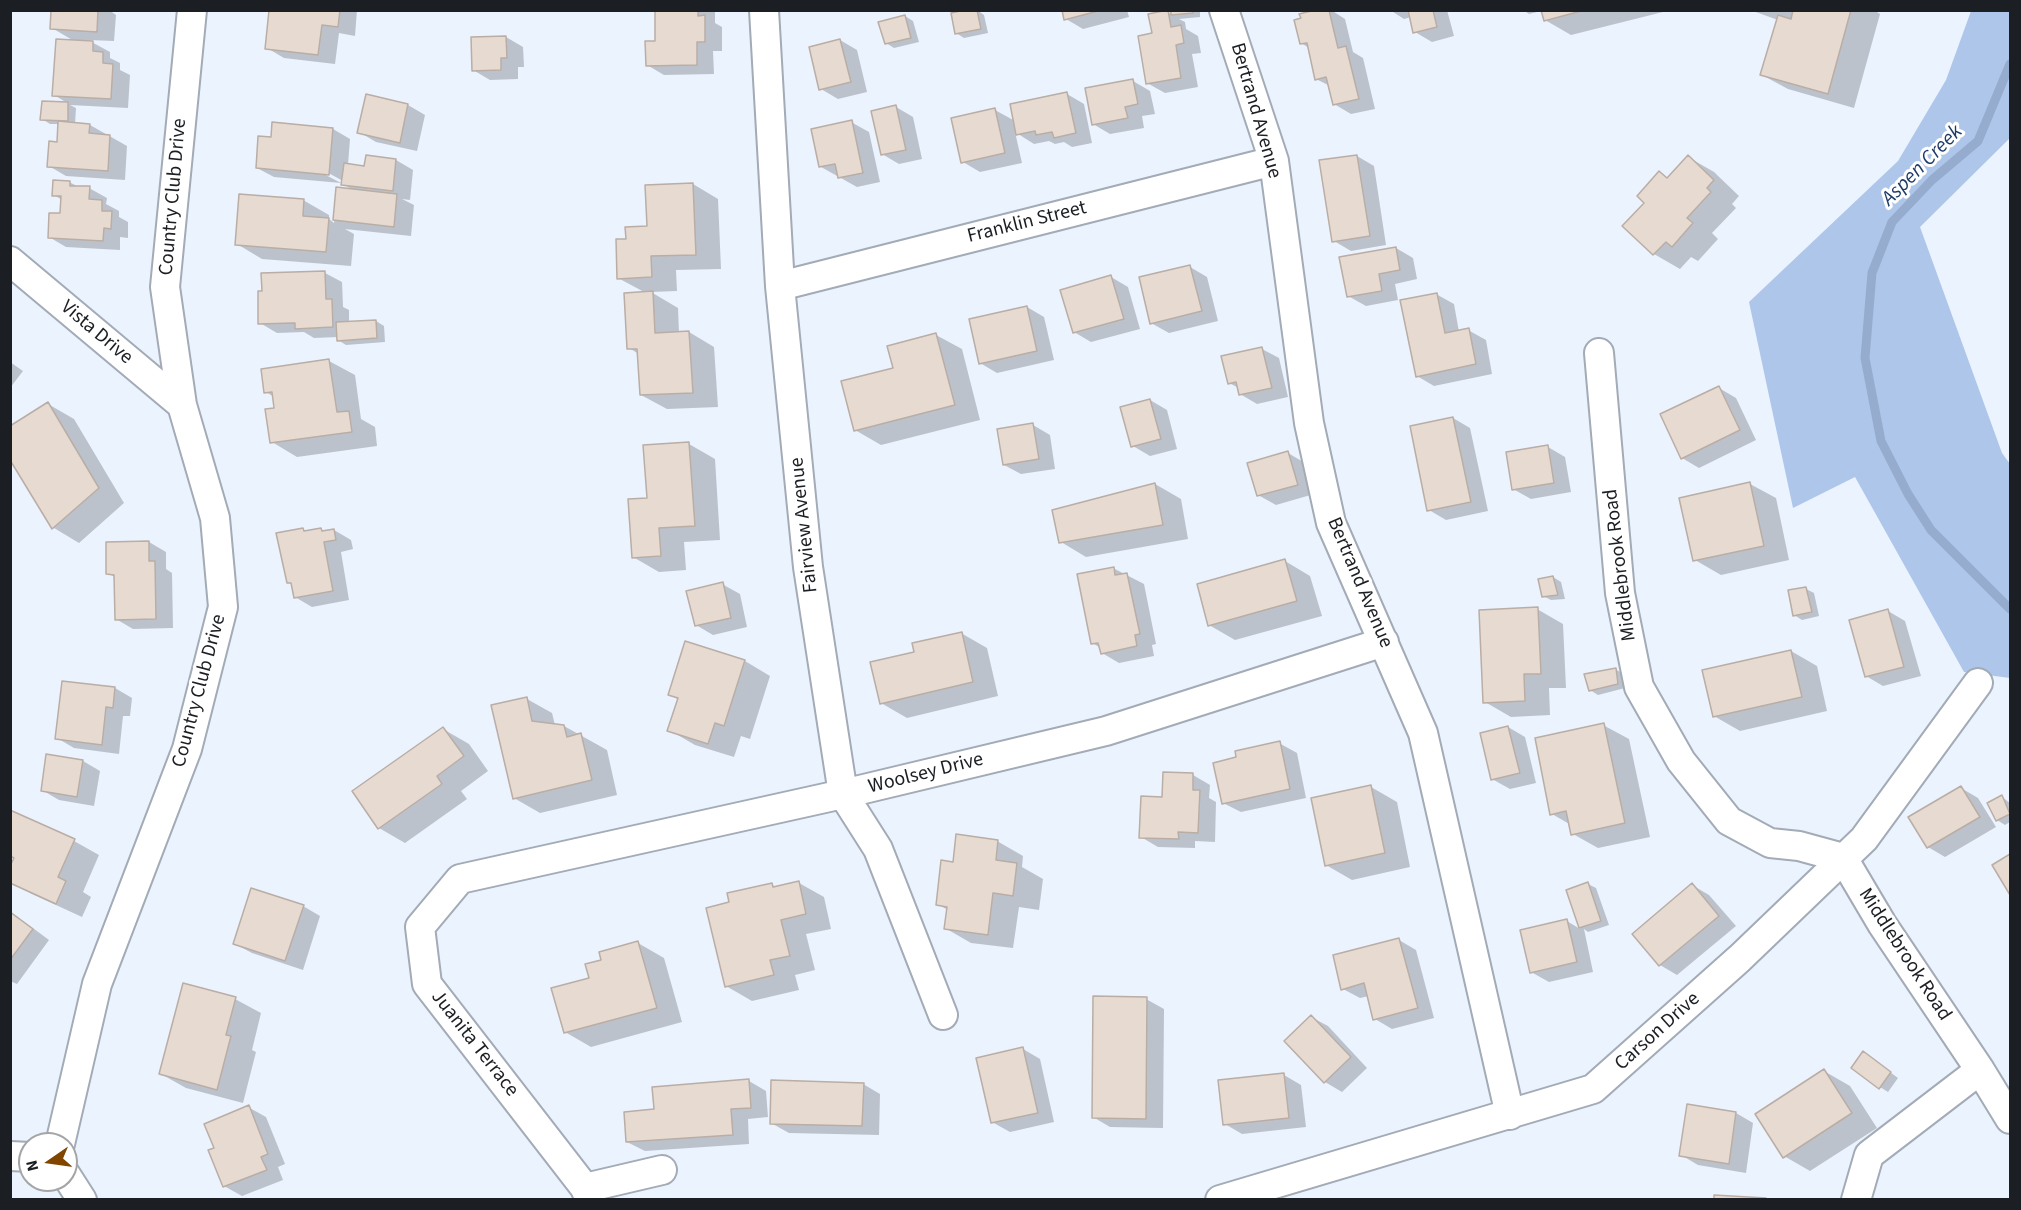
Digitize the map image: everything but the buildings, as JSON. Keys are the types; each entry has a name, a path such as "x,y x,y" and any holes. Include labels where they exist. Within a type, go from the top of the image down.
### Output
{"street":[{"name":"Country Club Drive","path":"63,1132 97,984 187,749 224,607 215,518 182,405 165,287 192,10"},
{"name":"Fairview Avenue","path":"764,10 780,286 808,567 843,794 878,849 943,1015"},
{"name":"Bertrand Avenue","path":"1224,10 1274,161 1309,423 1331,523 1423,733 1510,1115"},
{"name":"Franklin Street","path":"780,286 1274,161"},
{"name":"Vista Drive","path":"10,261 182,405"},
{"name":"Middlebrook Road","path":"1599,352 1620,593 1639,687 1681,761 1729,821 1770,843 1799,846 1844,858 1882,924 1980,1070 2010,1119"},
{"name":"Woolsey Drive","path":"460,879 843,794 1106,731 1384,642"},
{"name":"Carson Drive","path":"1220,1200 1593,1089 1740,958 1864,839 1978,683"},
{"name":"Juanita Terrace","path":"460,879 420,927 427,984 588,1194"},
{"path":"1856,1200 1869,1155 1980,1070"},
{"path":"588,1194 662,1170"}],"shaded area":[{"path":"1971,11 2010,11 2010,138 1920,227 2002,453 2010,464 2010,678 1964,672 1855,477 1793,508 1749,302 1898,161 1946,80"}],"waterway":[{"name":"Aspen Creek","path":"2010,64 1978,141 1932,180 1892,222 1872,273 1865,358 1881,441 1908,494 1931,530 2010,609"}]}
